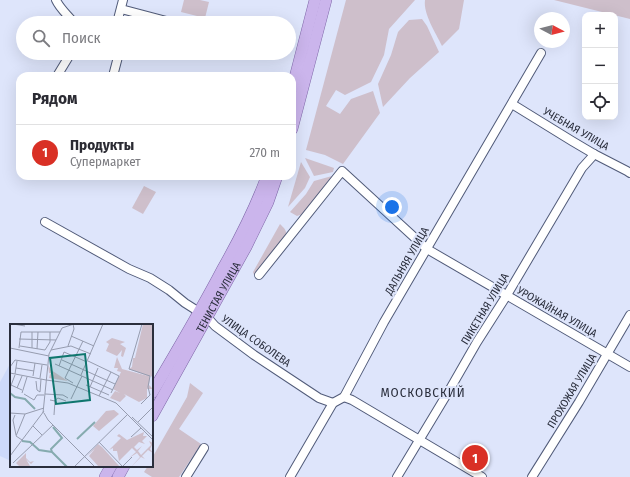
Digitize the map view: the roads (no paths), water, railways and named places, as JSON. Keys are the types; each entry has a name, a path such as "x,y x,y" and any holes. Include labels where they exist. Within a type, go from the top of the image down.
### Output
{"main road":[{"path":"296,74 315,0"},
{"path":"296,114 326,0"},
{"name":"ТЕНИСТАЯ УЛИЦА","path":"153,414 203,315 259,198 266,180"},
{"name":"ТЕНИСТАЯ УЛИЦА","path":"153,391 246,247 268,202 276,180"},
{"path":"105,477 110,467"},
{"path":"118,477 123,467"}],"street":[{"path":"56,0 60,8 69,16"},
{"path":"119,16 123,0"},
{"path":"121,9 148,16"},
{"name":"ДАЛЬНЯЯ УЛИЦА","path":"344,397 384,322 541,53"},
{"path":"60,72 67,60"},
{"path":"114,72 117,60"},
{"name":"УЧЕБНАЯ УЛИЦА","path":"512,104 594,154 629,170"},
{"name":"ПИКЕТНАЯ УЛИЦА","path":"396,477 507,295 582,168 594,154"},
{"name":"УРОЖАЙНАЯ УЛИЦА","path":"259,275 342,171 427,248 630,367"},
{"name":"УЛИЦА СОБОЛЕВА","path":"45,222 129,269 150,278 169,290 254,354 319,398 333,403"},
{"name":"ПРОХОЖАЯ УЛИЦА","path":"532,477 579,402 630,315"},
{"path":"290,477 333,403 344,397 352,400 482,477"},
{"path":"186,477 204,448"}],"place":[{"name":"Продукты","path":"475,458"}],"district":[{"name":"МОСКОВСКИЙ","path":"423,392"}]}
